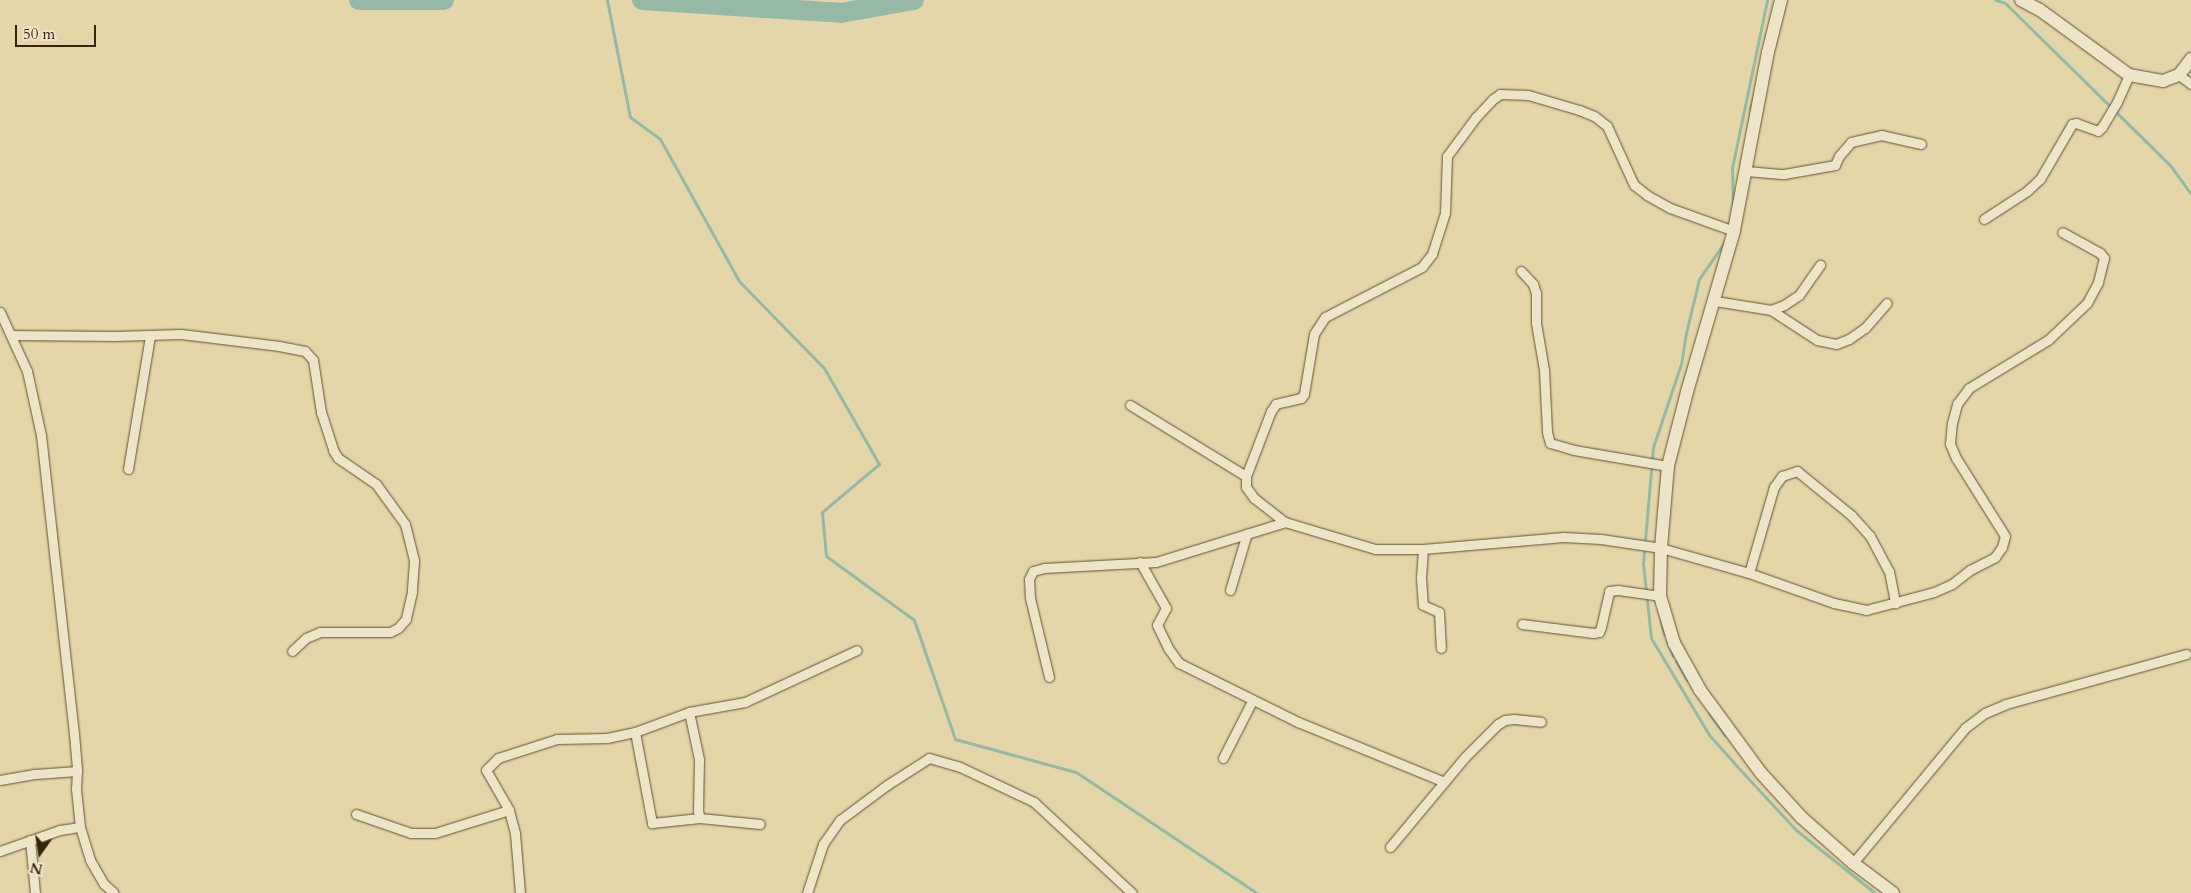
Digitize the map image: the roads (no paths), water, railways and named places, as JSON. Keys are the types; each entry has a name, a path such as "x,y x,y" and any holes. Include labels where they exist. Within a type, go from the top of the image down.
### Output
{"main road":[{"path":"1781,0 1768,52 1734,231 1687,392 1668,466 1661,548 1660,596 1674,643 1700,690 1761,773 1802,817 1853,863 1893,893"},
{"path":"2021,0 2040,10 2129,75 2163,81 2179,74 2191,59"}],"street":[{"path":"2179,74 2191,84"},
{"path":"1984,220 2027,191 2040,179 2072,124 2076,123 2098,131 2102,127 2117,102 2129,75"},
{"path":"1734,231 1670,208 1634,185 1607,126 1594,116 1528,96 1500,94 1482,111 1447,156 1445,212 1432,254 1422,267 1325,317 1314,334 1304,394 1301,398 1276,404 1246,476 1246,487 1254,498 1285,522 1375,550 1423,549 1563,537 1620,540 1661,548 1749,573 1851,608 1866,610 1895,603 1952,584 1970,570 1994,557 2002,547 2005,536 1956,458 1950,444 1952,423 1957,404 1969,388 2048,340 2087,303 2098,282 2104,258 2100,253 2062,232"},
{"path":"1746,170 1784,174 1836,165 1839,156 1850,142 1882,134 1921,144"},
{"path":"1771,310 1784,306 1799,295 1820,265"},
{"path":"1521,271 1533,284 1536,292 1536,323 1544,370 1547,432 1550,443 1574,450 1668,466"},
{"path":"1715,300 1771,310 1817,340 1836,344 1849,339 1865,328 1887,303"},
{"path":"0,312 28,371 41,435 77,771 76,789 80,827 90,860 104,884 114,893"},
{"path":"11,334 150,336 181,334 305,351 313,360 316,369 321,412 333,450 338,458 376,484 405,524 414,560 412,592 406,619 398,628 390,632 320,632 306,638 292,651"},
{"path":"128,469 150,336"},
{"path":"1130,405 1246,476"},
{"path":"1749,573 1774,487 1782,476 1797,471 1851,515 1870,536 1888,571 1895,603"},
{"path":"1049,677 1030,598 1029,579 1033,571 1044,568 1170,559 1224,539 1285,522"},
{"path":"1230,590 1247,534"},
{"path":"1423,549 1421,578 1423,605 1439,612 1441,648"},
{"path":"1140,562 1166,608 1157,625 1168,648 1179,663 1252,701 1361,749 1444,782"},
{"path":"1522,624 1593,633 1599,632 1609,591 1618,590 1660,596"},
{"path":"520,893 515,834 509,810 486,770 498,758 557,739 606,738 635,732 689,712 745,702 857,650"},
{"path":"1853,863 1965,728 1984,713 2006,704 2186,654"},
{"path":"1223,758 1252,701"},
{"path":"689,712 699,760 698,811 700,818"},
{"path":"1390,847 1487,733 1505,720 1541,722"},
{"path":"635,732 652,823 700,818 760,824"},
{"path":"807,893 823,844 840,820 886,785 928,758 960,767 1034,802 1132,893"},
{"path":"0,780 34,774 77,771"},
{"path":"356,814 411,833 435,833 509,810"},
{"path":"0,851 60,830 80,827"},
{"path":"30,840 35,893"}],"waterway":[{"path":"359,0 444,0"},
{"path":"607,0 630,117 660,139 739,281 824,368 879,464 822,512 826,556 914,620 955,739 1076,772 1257,893"},
{"path":"642,0 841,13 914,0"},
{"path":"1733,208 1732,168 1767,0"},
{"path":"1996,0 2005,3 2170,165 2191,194"},
{"path":"1750,109 1755,90"},
{"path":"1726,240 1699,279 1686,333 1681,364 1653,447 1643,563 1651,638 1710,736 1796,830 1875,893"},
{"path":"1661,621 1664,635"},
{"path":"1667,641 1673,656"},
{"path":"1676,661 1687,680"},
{"path":"1709,713 1725,735"}]}
